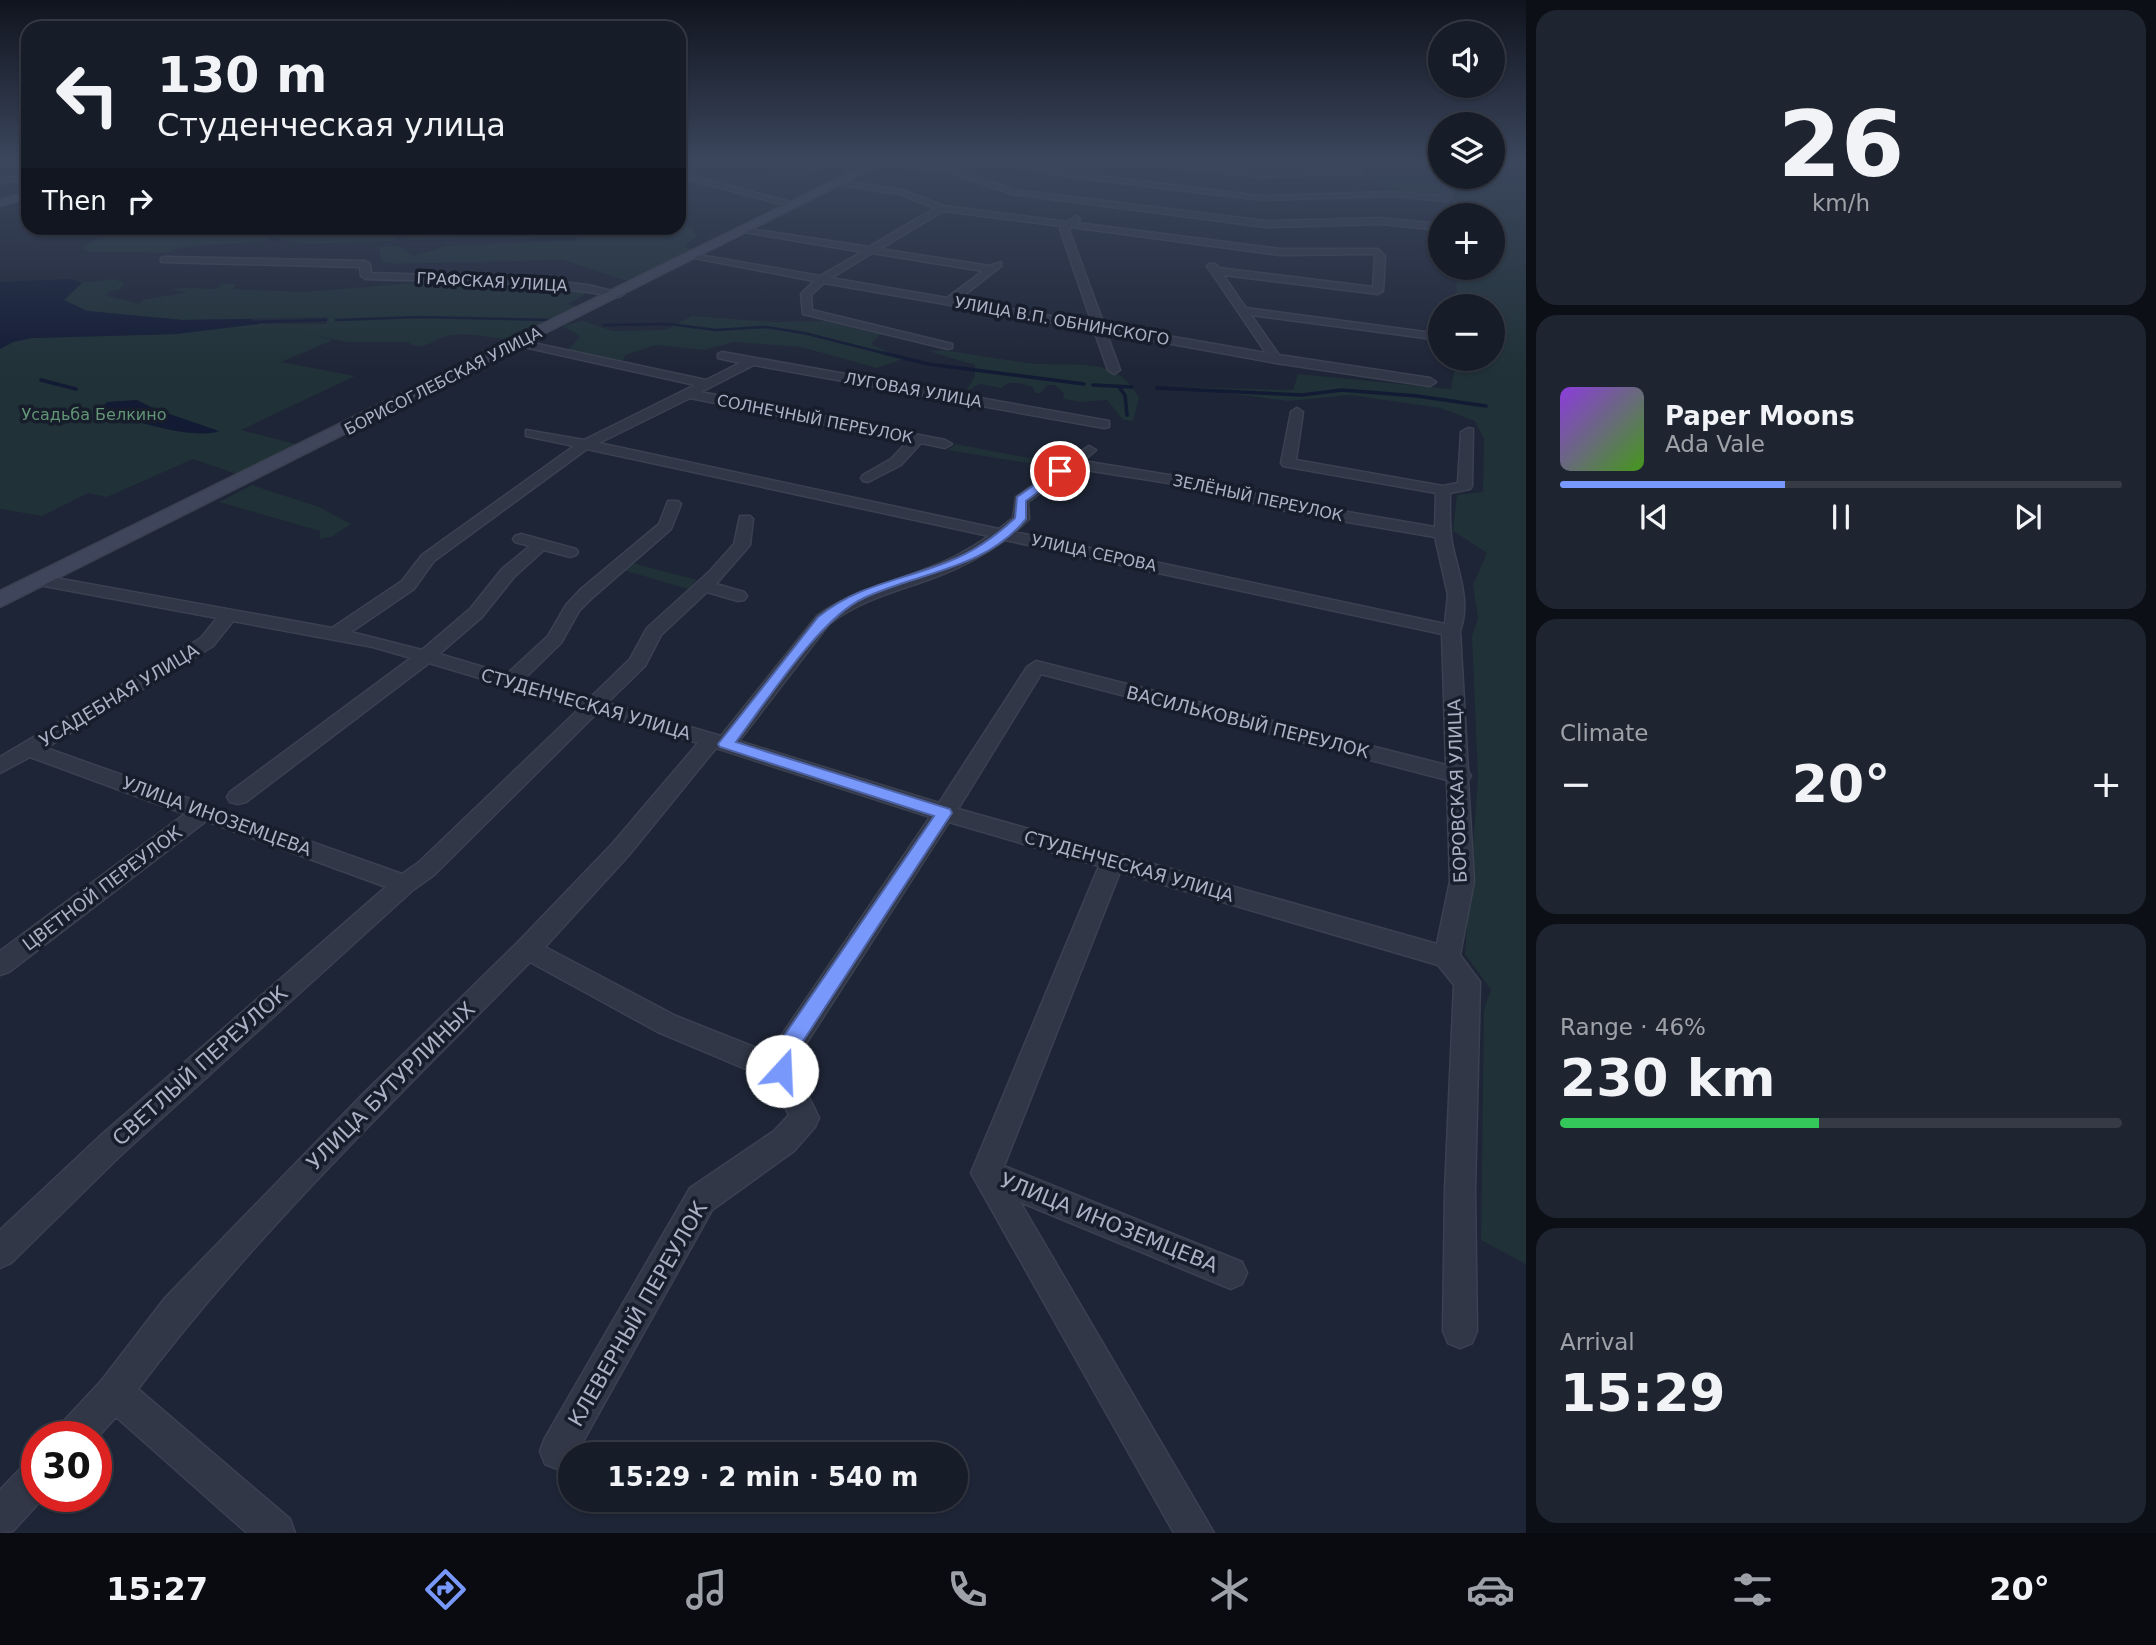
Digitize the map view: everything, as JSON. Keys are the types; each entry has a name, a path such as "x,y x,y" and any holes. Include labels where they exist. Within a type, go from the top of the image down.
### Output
{"street":[{"path":"743,231 995,267 950,302"},
{"name":"БОРИСОГЛЕБСКАЯ УЛИЦА","path":"4,595 743,231"},
{"path":"904,231 821,280 806,294 807,312 948,346"},
{"path":"1065,231 1114,370"},
{"path":"1114,231 1280,252 1375,251 1380,256 1378,291 1216,271"},
{"path":"1195,242 1276,359"},
{"name":"УЛИЦА В.П. ОБНИНСКОГО","path":"694,257 1276,359 1430,382"},
{"name":"ГРАФСКАЯ УЛИЦА","path":"164,260 365,264 366,276 491,279 593,288 619,293"},
{"path":"1245,311 1428,335"},
{"path":"519,342 708,384"},
{"name":"ЛУГОВАЯ УЛИЦА","path":"722,356 1104,424"},
{"path":"337,633 408,585 428,558 479,526 583,446 751,362"},
{"name":"СОЛНЕЧНЫЙ ПЕРЕУЛОК","path":"685,393 945,444"},
{"path":"1297,412 1288,463 1443,490 1465,486 1468,432"},
{"name":"УЛИЦА СЕРОВА","path":"531,433 1451,631"},
{"path":"838,500 865,479 896,462 917,439"},
{"name":"УЛИЦА БУТУРЛИНЫХ","path":"88,1421 177,1310 373,1103 527,949 621,849 719,742 823,620 859,595 953,565 1002,536 1021,519 1021,500 1073,464 1088,450"},
{"name":"ЗЕЛЁНЫЙ ПЕРЕУЛОК","path":"1073,464 1175,480 1295,508 1443,533"},
{"name":"БОРОВСКАЯ УЛИЦА","path":"1443,490 1443,533 1448,568 1457,589 1457,619 1451,631 1460,776 1462,881 1447,957"},
{"path":"510,682 555,639 572,609 612,563 666,526 673,504"},
{"path":"454,519 479,526"},
{"name":"СВЕТЛЫЙ ПЕРЕУЛОК","path":"0,1252 109,1147 405,884 426,869 594,707 638,662 653,632 716,575 742,545 744,519"},
{"path":"521,538 570,552"},
{"path":"238,797 425,657 476,613 508,573 542,544"},
{"name":"СТУДЕНЧЕСКАЯ УЛИЦА","path":"39,580 337,633 719,742 944,813 1447,957"},
{"path":"702,585 738,596"},
{"name":"УСАДЕБНАЯ УЛИЦА","path":"0,766 207,642 229,614"},
{"name":"ВАСИЛЬКОВЫЙ ПЕРЕУЛОК","path":"944,813 1036,667 1460,776"},
{"name":"УЛИЦА ИНОЗЕМЦЕВА","path":"28,749 405,884"},
{"name":"ЦВЕТНОЙ ПЕРЕУЛОК","path":"0,965 204,811"},
{"path":"527,949 667,1024 782,1071 786,1050 944,813"},
{"path":"1112,862 986,1173 1195,1533"},
{"path":"1447,957 1467,982 1460,1190 1460,1331"},
{"name":"КЛЕВЕРНЫЙ ПЕРЕУЛОК","path":"563,1442 701,1199 784,1141 805,1118 782,1071"},
{"name":"УЛИЦА ИНОЗЕМЦЕВА","path":"986,1173 1231,1273"},
{"path":"114,1392 276,1533"},
{"path":"0,1518 21,1495"}],"green space":[{"path":"686,231 694,231 697,237 686,244 687,248 693,248 634,283 563,260 393,264 381,261 379,247 399,246 413,256 446,246 578,240 575,235 686,235"},
{"path":"1505,231 1526,231 1526,1264 1481,1240 1484,1009 1491,990 1465,954 1478,779 1472,636 1478,619 1473,585 1487,553 1453,531 1457,495 1483,492 1484,439 1475,421 1440,408 1350,395 1288,401 1181,387 1293,390 1298,374 1451,389 1454,371 1505,371 1505,294 1457,294 1456,280 1505,280"},
{"path":"103,235 270,235 267,241 181,247 168,253 89,252 82,248"},
{"path":"279,235 400,235 393,241 306,244 278,239"},
{"path":"404,235 545,235 530,239 400,240"},
{"name":"Усадьба Белкино","path":"114,279 125,283 120,289 108,292 107,296 139,304 143,300 188,292 170,290 217,289 221,284 236,284 233,289 304,292 441,281 591,291 568,304 580,308 492,351 487,350 505,339 458,335 417,346 408,342 347,342 307,334 333,340 281,362 355,376 241,430 299,445 239,475 193,459 107,497 88,493 42,516 0,509 0,349 13,342 32,338 176,334 259,324 326,324 328,317 183,320 87,311 63,300 82,283"},
{"path":"692,316 776,322 824,321 880,334 871,344 903,359 877,368 801,347 734,342 704,350 656,345 625,355 622,364 568,351 580,336 563,326 583,321 613,331 666,330"},
{"path":"942,350 1028,363 1105,368 1130,384 1139,398 1133,421 1123,420 1107,400 1082,402 1063,399 1064,393 1055,385 1047,385 1041,393 1035,393 1033,387 1019,383 1009,383 1001,388 979,384 965,393 975,376 975,365 928,351"},
{"path":"956,444 1044,461 1040,465 948,450"},
{"path":"252,485 319,507 351,524 331,537 320,539 320,531 219,502"},
{"path":"632,563 697,580 688,589 623,570"}],"water":[{"path":"72,279 82,283 64,300 87,311 183,320 251,319 259,324 176,334 32,338 13,342 0,349 0,282"},
{"path":"137,400 219,431 177,431 101,414 102,407 107,402"}],"waterway":[{"path":"336,320 418,317 552,320"},
{"path":"252,322 326,320"},
{"path":"604,325 669,324 716,330 766,327 804,333 891,355"},
{"path":"884,353 928,364 1084,384"},
{"path":"41,380 76,389"},
{"path":"1093,385 1118,386"},
{"path":"1118,386 1132,387"},
{"path":"1118,386 1125,395 1127,415"},
{"path":"1157,388 1302,395 1342,390 1417,396 1486,406"}],"route":[{"path":"782,1071 786,1050 944,813 726,744 823,620 859,595 953,565 1002,536 1021,519 1021,500 1060,471"}]}
